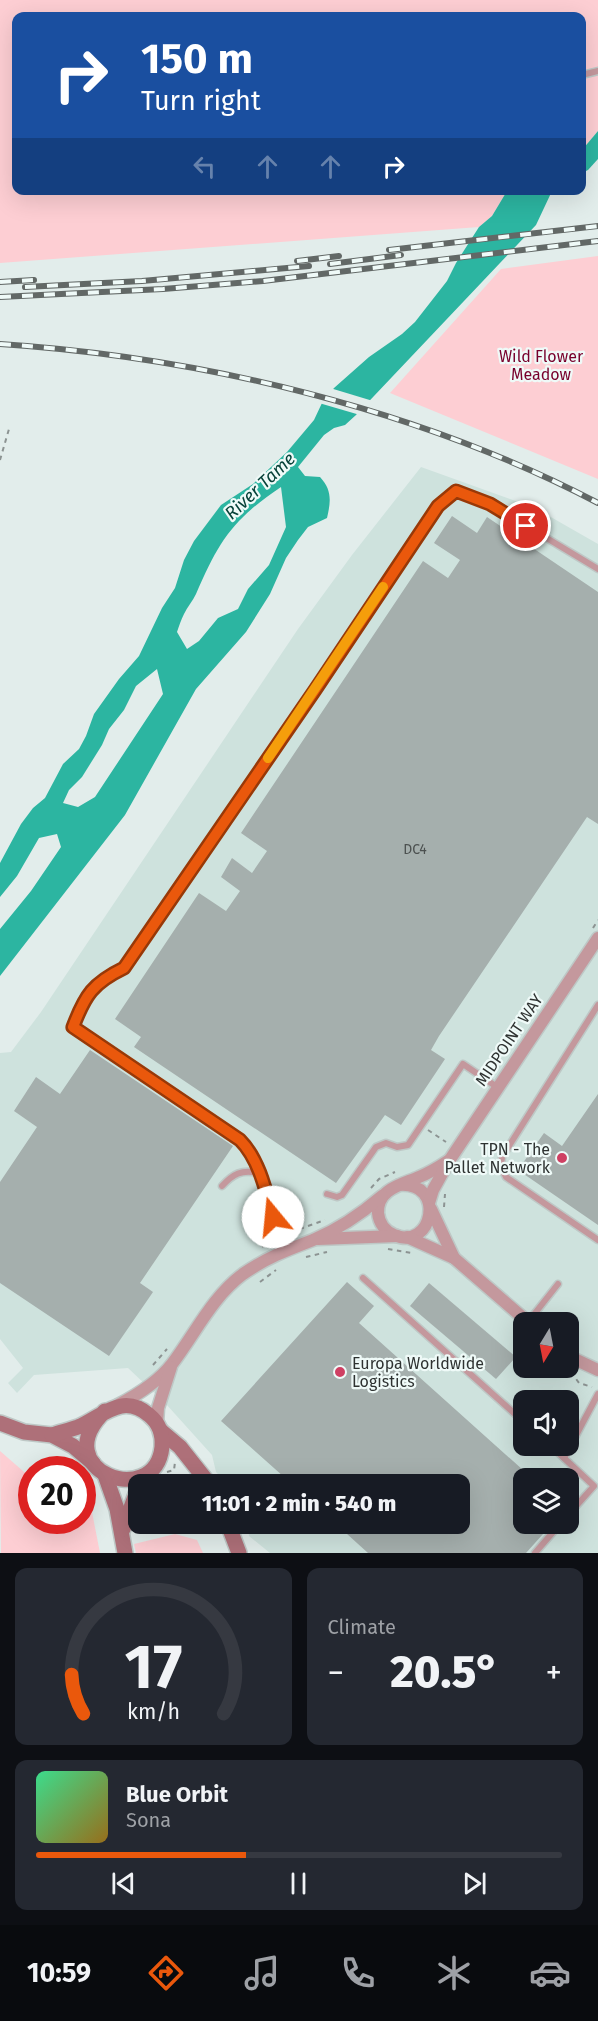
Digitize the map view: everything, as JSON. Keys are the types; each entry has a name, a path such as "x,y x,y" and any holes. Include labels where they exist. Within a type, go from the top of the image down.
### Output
{"street":[{"name":"MIDPOINT WAY","path":"430,1206 433,1190 449,1161 595,934"},
{"name":"MIDPOINT WAY","path":"399,1185 449,1161"},
{"path":"52,1435 79,1427 136,1395 171,1366 214,1303 242,1275 287,1249 314,1239 357,1217 389,1189 399,1185 417,1188 430,1206 454,1258"},
{"path":"382,1196 378,1206 380,1221 388,1232 454,1258 515,1312"},
{"path":"314,1239 402,1237 417,1234 430,1218 430,1206"},
{"path":"579,1361 598,1370"},
{"path":"148,1474 162,1446 158,1408 171,1366"},
{"path":"90,1456 87,1438 93,1422 110,1409 130,1406 146,1413 202,1474"},
{"path":"0,1422 24,1432 52,1435 73,1446 85,1456"},
{"path":"105,1475 122,1480 136,1478 172,1458 192,1461"},
{"path":"96,1466 105,1475 117,1509 125,1553"},
{"path":"122,1535 128,1518"},
{"path":"232,1534 239,1553"}],"lane":[{"path":"287,1249 247,1147 73,1027 90,991 99,982 124,968 438,506 456,491 490,504 598,569"},
{"path":"598,1005 502,1157 501,1167 506,1177 598,1240"},
{"path":"327,1194 337,1197 342,1195 376,1147 386,1143 397,1147 408,1145 463,1064 497,1088"},
{"path":"222,1186 232,1176 246,1170 258,1173"},
{"path":"363,1278 513,1412"},
{"path":"536,1312 558,1284"},
{"path":"564,1458 598,1394"},
{"path":"562,1456 575,1468"},
{"path":"579,1472 594,1486 579,1503"},
{"path":"535,1553 551,1534"}],"path":[{"path":"0,460 9,429"},
{"path":"595,934 598,920"},
{"path":"421,1125 457,1149"},
{"path":"368,1192 379,1179 386,1175 403,1172"},
{"path":"262,1247 281,1236 329,1218"},
{"path":"384,1247 397,1252 419,1254"},
{"path":"306,1257 330,1251"},
{"path":"260,1282 282,1267"},
{"path":"155,1379 147,1372 169,1346"},
{"path":"575,1378 579,1383 598,1389"}],"shaded area":[{"path":"421,467 535,508 598,544 598,1553 270,1553 249,1534 470,1534 470,1474 218,1474 212,1455 166,1404 128,1368 34,1375 17,1393 8,1383 23,1368 0,1339 0,1053 11,1052 41,1012 298,629"}],"green space":[{"path":"0,0 598,0 598,131 586,145 586,12 12,12 12,195 505,195 492,216 479,227 0,263"},
{"name":"Wild Flower Meadow","path":"598,256 598,479 390,393 501,269"},
{"path":"0,1451 18,1467 18,1534 96,1532 100,1553 1,1553"},
{"path":"175,1534 197,1540 203,1553 136,1553 134,1544"}],"water":[{"path":"598,131 598,159 586,171 586,145"},
{"name":"River Tame","path":"505,195 550,195 536,225 356,415 345,425 334,428 324,435 298,467 305,476 320,477 327,486 330,501 327,518 308,527 298,540 286,558 270,594 246,632 196,689 125,815 0,976 0,929 31,891 61,847 57,834 39,838 17,876 0,897 0,863 21,824 33,808 45,798 63,764 79,749 94,714 139,656 162,608 175,588 184,560 194,541 221,505 253,484 287,452 314,420 322,403 334,388 369,357 415,322 447,281 479,227 492,216","holes":["281,487 286,527 269,565 248,589 238,609 218,618 199,641 187,649 177,632 185,611 195,597 212,560 229,533 250,510","157,669 163,694 95,797 78,807 63,803 69,790 82,777 102,745 109,729 124,710 136,686"]}],"pier":[{"path":"330,388 373,401 360,415 319,403"}],"building":[{"path":"452,516 477,533 487,517 598,592 598,824 587,817 439,1036 431,1050 445,1059 401,1125 385,1115 336,1183 134,1047 141,1037 115,1019 199,893 226,911 240,891 221,877 232,858 252,873 267,851 241,833 423,561 448,578 460,560 434,543"},
{"path":"90,1050 233,1146 140,1283 153,1292 109,1356 0,1283 0,1182 37,1127 14,1111 36,1077 60,1094"},
{"name":"TPN - The Pallet Network","path":"598,1094 598,1225 518,1170 544,1133 562,1146"},
{"name":"Europa Worldwide Logistics","path":"347,1282 374,1306 359,1323 521,1468 513,1468 513,1534 543,1534 526,1553 368,1553 347,1534 470,1534 470,1474 281,1474 221,1421"},
{"path":"429,1283 513,1354 513,1360 496,1379 410,1306"}],"railway":[{"path":"389,250 598,226"},
{"path":"0,297 163,289 263,281 598,241"},
{"path":"330,264 401,255"},
{"path":"297,261 339,256"},
{"path":"25,287 142,281 309,266"},
{"path":"0,282 34,280"},
{"path":"0,344 153,361 230,375 307,393 457,440 529,470 598,503"}],"slow traffic":[{"path":"268,758 383,587"}],"place":[{"name":"TPN - The Pallet Network","path":"562,1158"},
{"name":"Europa Worldwide Logistics","path":"340,1372"}],"route":[{"path":"273,1217 265,1188 247,1147 73,1027 78,1013 90,991 99,982 124,968 438,506 456,491 490,504 526,526"}]}
